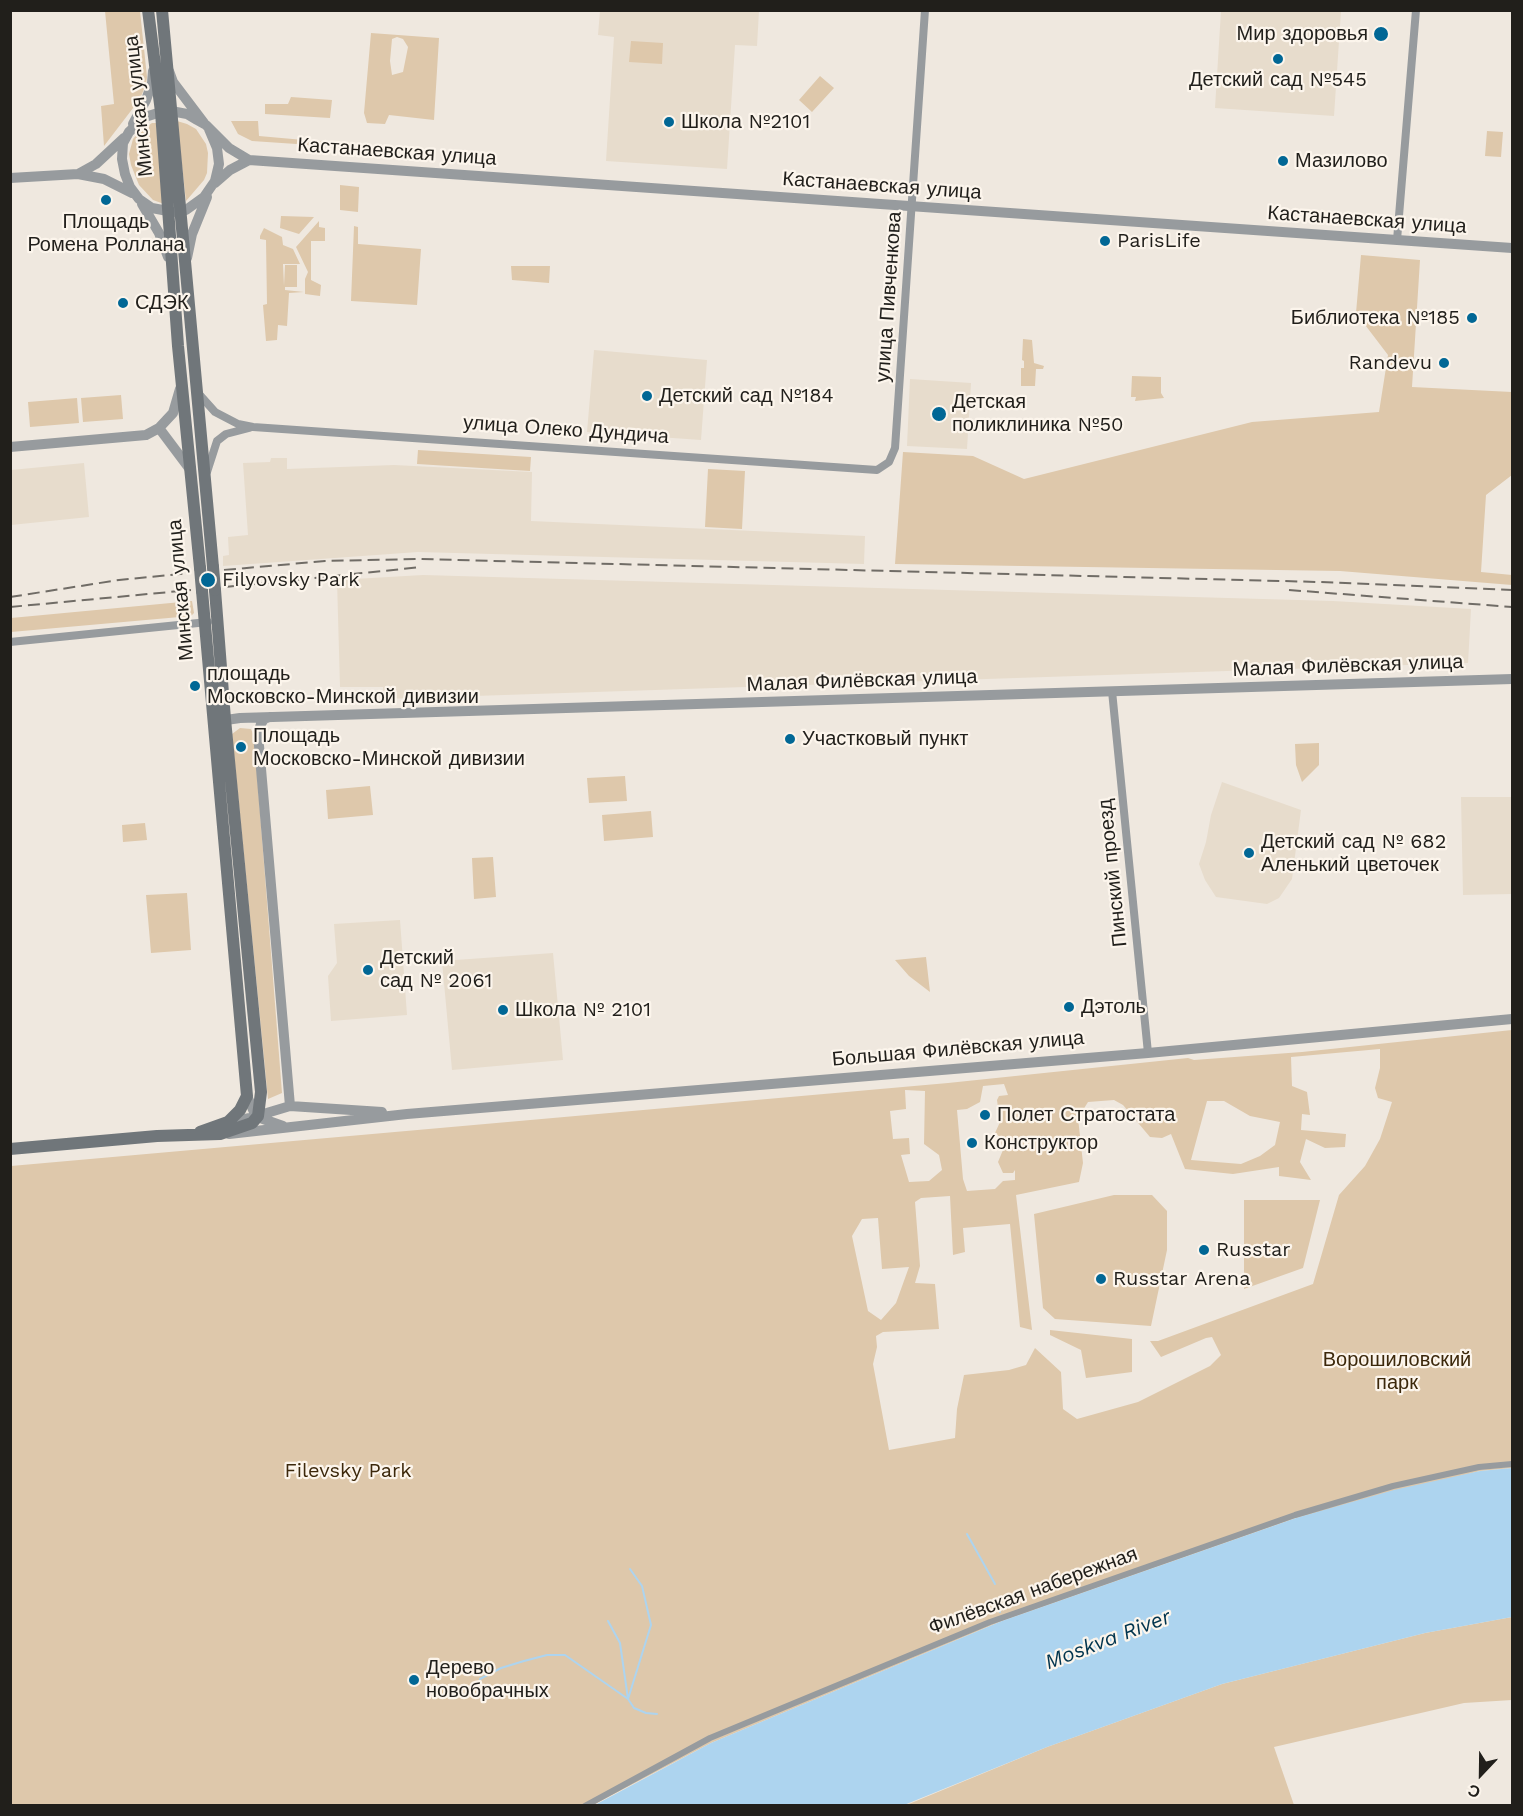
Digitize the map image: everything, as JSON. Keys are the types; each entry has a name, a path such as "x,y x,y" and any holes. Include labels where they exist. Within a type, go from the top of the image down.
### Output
{"main road":[{"name":"Минская улица","path":"148,10 154,65 166,112"},
{"name":"Минская улица","path":"162,10 167,64 166,112 179,271 182,383 189,468 204,623 219,721 261,1092 258,1116"},
{"name":"Минская улица","path":"179,271 197,391 218,621 219,721 247,1096"},
{"path":"193,1134 228,1122 240,1110 247,1096"},
{"path":"220,1134 249,1125 258,1116"},
{"name":"Большая Филёвская улица","path":"10,1149 193,1134 220,1134"}],"street":[{"name":"улица Пивченкова","path":"877,470 889,462 895,448 925,10"},
{"path":"1397,240 1416,10"},
{"path":"167,64 173,82 207,127 219,156 218,173 179,271"},
{"path":"154,65 152,84 123,143 122,159 125,174 179,271"},
{"path":"78,174 96,164 145,117 166,112"},
{"name":"Кастанаевская улица","path":"166,112 187,114 207,127 229,148 249,160 1512,248"},
{"path":"10,178 78,174 105,179 152,208 174,212 199,201 230,170 249,160"},
{"path":"10,447 146,435 159,428 173,413 182,383"},
{"name":"улица Олеко Дундича","path":"197,391 215,412 237,424 253,427 877,470"},
{"name":"улица Олеко Дундича","path":"205,480 218,441 226,434 253,427"},
{"path":"159,428 189,468"},
{"path":"10,642 218,621"},
{"name":"Малая Филёвская улица","path":"219,721 270,717 1512,679"},
{"name":"Пинский проезд","path":"1112,691 1148,1053"},
{"path":"261,1092 266,1100 284,1108 258,734 261,724 270,717"},
{"name":"Большая Филёвская улица","path":"220,1134 295,1128 407,1114 1148,1053 1512,1019"},
{"path":"247,1096 252,1109 258,1116"},
{"name":"Большая Филёвская улица","path":"228,1122 284,1108 407,1114"},
{"name":"Большая Филёвская улица","path":"258,1116 270,1123 295,1128"},
{"name":"Филёвская набережная","path":"585,1806 710,1738 990,1622 1317,1508 1393,1486 1479,1467 1512,1464"}],"shaded area":[{"name":"Школа №2101","path":"600,11 759,11 757,46 735,45 727,169 606,161 614,37 598,35"},
{"name":"Детский сад №545","path":"1221,11 1341,11 1334,116 1215,108"},
{"name":"Детский сад №184","path":"594,350 707,360 701,440 587,432"},
{"name":"Детская поликлиника №50","path":"910,379 971,383 967,449 907,446"},
{"path":"271,458 287,458 287,469 394,465 532,472 531,521 865,536 864,564 418,552 223,566 223,556 229,555 228,537 248,535 243,463 270,462"},
{"path":"84,463 89,517 11,525 11,470"},
{"path":"423,575 1333,601 1471,609 1468,663 384,699 383,687 340,687 337,580"},
{"name":"Детский сад № 682 Аленький цветочек","path":"1222,782 1301,810 1292,879 1279,898 1267,904 1216,897 1205,880 1199,864"},
{"path":"1461,797 1512,797 1512,894 1463,895"},
{"name":"Детский сад № 2061","path":"400,920 407,1015 331,1021 328,976 337,963 334,924"},
{"name":"Школа № 2101","path":"553,953 563,1060 452,1070 442,961"}],"green space":[{"path":"105,11 140,11 147,77 140,99 104,146 101,106 114,104"},
{"path":"371,33 439,38 434,120 389,115 385,124 367,123 364,113","holes":["397,37 403,39 408,47 403,72 392,75 390,61 392,39"]},
{"path":"631,41 663,43 662,64 629,62"},
{"path":"820,76 834,88 812,112 799,100"},
{"path":"291,97 332,100 330,118 265,114 265,104 288,104"},
{"path":"177,121 196,129 206,144 208,153 207,173 204,180 186,201"},
{"path":"231,121 258,121 259,136 326,142 326,146 252,141 238,134"},
{"path":"152,123 156,123 164,204 153,200 139,185 129,154 133,139"},
{"path":"1487,131 1503,132 1501,157 1485,156"},
{"path":"340,185 359,187 358,212 340,210"},
{"path":"281,216 314,217 299,234 280,228"},
{"path":"319,221 319,227 325,228 325,241 311,241 311,280 321,285 320,296 305,294 305,279 308,272 296,247"},
{"path":"354,226 358,227 358,244 421,249 417,305 351,301"},
{"path":"264,228 282,237 283,245 293,249 300,264 283,264 284,286 285,265 297,265 297,287 285,287 285,290 304,292 289,293 287,326 278,325 277,340 266,341 263,305 267,304 266,240 260,239"},
{"path":"1361,255 1420,260 1412,387 1512,392 1512,475 1486,495 1481,572 1512,575 1512,585 1340,571 895,564 903,452 973,456 1024,479 1252,422 1379,412 1388,355 1356,313"},
{"path":"511,266 550,266 549,283 512,280"},
{"path":"1023,339 1032,340 1034,363 1044,366 1043,369 1036,369 1035,386 1021,386 1021,368 1024,368"},
{"path":"1132,376 1161,377 1161,393 1164,398 1135,401 1136,397 1131,397"},
{"path":"121,395 123,419 83,422 81,398"},
{"path":"77,398 79,423 30,427 28,402"},
{"path":"418,450 531,457 530,471 417,464"},
{"path":"708,469 745,471 742,529 705,527"},
{"path":"192,601 194,613 191,616 11,632 11,618"},
{"path":"240,728 251,729 254,736 282,1093 268,1099 232,734"},
{"path":"1319,743 1319,765 1302,782 1296,765 1295,744"},
{"path":"625,776 627,801 589,803 587,778"},
{"path":"370,786 373,815 328,819 326,790"},
{"path":"651,811 653,837 604,841 602,815"},
{"path":"145,823 147,840 123,842 122,825"},
{"path":"493,857 496,897 474,899 472,858"},
{"path":"187,893 191,950 151,953 146,895"},
{"path":"926,957 930,992 909,976 895,960"},
{"path":"1512,1030 1512,1468 1480,1471 1296,1518 1002,1621 711,1743 593,1805 11,1806 11,1166 948,1083 1188,1058 1194,1060 1302,1052","holes":["1380,1049 1380,1068 1375,1088 1378,1098 1392,1102 1380,1139 1365,1166 1339,1195 1313,1284 1158,1341 1150,1341 1161,1357 1212,1337 1221,1355 1210,1366 1138,1402 1077,1419 1063,1409 1061,1372 1035,1348 1026,1365 1009,1370 964,1375 957,1409 955,1438 889,1450 873,1364 877,1347 876,1336 883,1332 939,1329 935,1284 915,1283 920,1266 915,1202 921,1198 950,1196 953,1255 965,1252 963,1228 1010,1224 1020,1327 1032,1330 1016,1195 1079,1182 1083,1163 1078,1118 1088,1102 1114,1100 1123,1105 1150,1137 1162,1138 1171,1134 1185,1169 1233,1174 1279,1167 1279,1176 1311,1180 1300,1162 1306,1139 1325,1148 1345,1147 1346,1134 1301,1130 1302,1114 1310,1115 1307,1092 1292,1086 1291,1057","1004,1084 1008,1095 999,1096 997,1100 1000,1122 995,1133 1000,1137 1003,1150 998,1162 1003,1173 1013,1173 1015,1170 1015,1180 1003,1181 995,1189 967,1191 963,1179 957,1110 967,1109 980,1102 983,1086","905,1090 925,1091 924,1144 939,1155 942,1170 929,1181 909,1182 901,1155 910,1154 909,1138 893,1139 890,1111 906,1109","1207,1101 1224,1101 1250,1116 1280,1122 1275,1145 1260,1156 1241,1164 1191,1160","878,1218 882,1269 909,1267 896,1303 881,1320 868,1311 852,1236 862,1219"]},
{"name":"Russtar Arena","path":"1114,1195 1152,1195 1167,1211 1167,1250 1151,1326 1055,1319 1043,1308 1034,1214"},
{"path":"1244,1200 1320,1200 1303,1268 1244,1289"},
{"path":"1050,1330 1132,1339 1132,1372 1086,1378 1081,1350 1050,1335"},
{"path":"1512,1617 1512,1700 1464,1703 1274,1747 1294,1805 904,1806 1047,1747 1222,1684 1425,1633"}],"water":[{"name":"Moskva River","path":"1512,1468 1512,1617 1425,1633 1222,1684 1047,1747 904,1805 593,1806 711,1743 1002,1621 1296,1518 1394,1490 1480,1471"}],"waterway":[{"path":"967,1534 995,1584"},
{"path":"480,1679 501,1668 524,1661 547,1655 565,1655 628,1699 651,1625 642,1586 630,1569"},
{"path":"998,1600 1000,1612"},
{"path":"608,1621 620,1643 628,1699 634,1708 646,1713 657,1714"}],"railway":[{"path":"224,570 325,561 420,559 1320,582 1512,590"},
{"path":"225,587 422,567"},
{"path":"10,597 119,580 190,573"},
{"path":"10,607 191,590"},
{"path":"1289,590 1512,607"}],"place":[{"name":"Мир здоровья","path":"1381,34"},
{"name":"Детский сад №545","path":"1278,59"},
{"name":"Школа №2101","path":"669,122"},
{"name":"Мазилово","path":"1283,161"},
{"name":"Площадь Ромена Роллана","path":"106,200"},
{"name":"ParisLife","path":"1105,241"},
{"name":"СДЭК","path":"123,303"},
{"name":"Библиотека №185","path":"1472,318"},
{"name":"Randevu","path":"1444,363"},
{"name":"Детский сад №184","path":"647,396"},
{"name":"Детская поликлиника №50","path":"939,414"},
{"name":"Filyovsky Park","path":"208,580"},
{"name":"площадь Московско-Минской дивизии","path":"195,686"},
{"name":"Участковый пункт","path":"790,739"},
{"name":"Площадь Московско-Минской дивизии","path":"241,747"},
{"name":"Детский сад № 682 Аленький цветочек","path":"1249,853"},
{"name":"Детский сад № 2061","path":"368,970"},
{"name":"Дэтоль","path":"1069,1007"},
{"name":"Школа № 2101","path":"503,1010"},
{"name":"Полет Стратостата","path":"985,1115"},
{"name":"Конструктор","path":"972,1143"},
{"name":"Russtar","path":"1204,1250"},
{"name":"Russtar Arena","path":"1101,1279"},
{"name":"Дерево новобрачных","path":"414,1680"}],"park label":[{"name":"Ворошиловский парк","path":"1397,1372"},
{"name":"Filevsky Park","path":"348,1471"}]}
